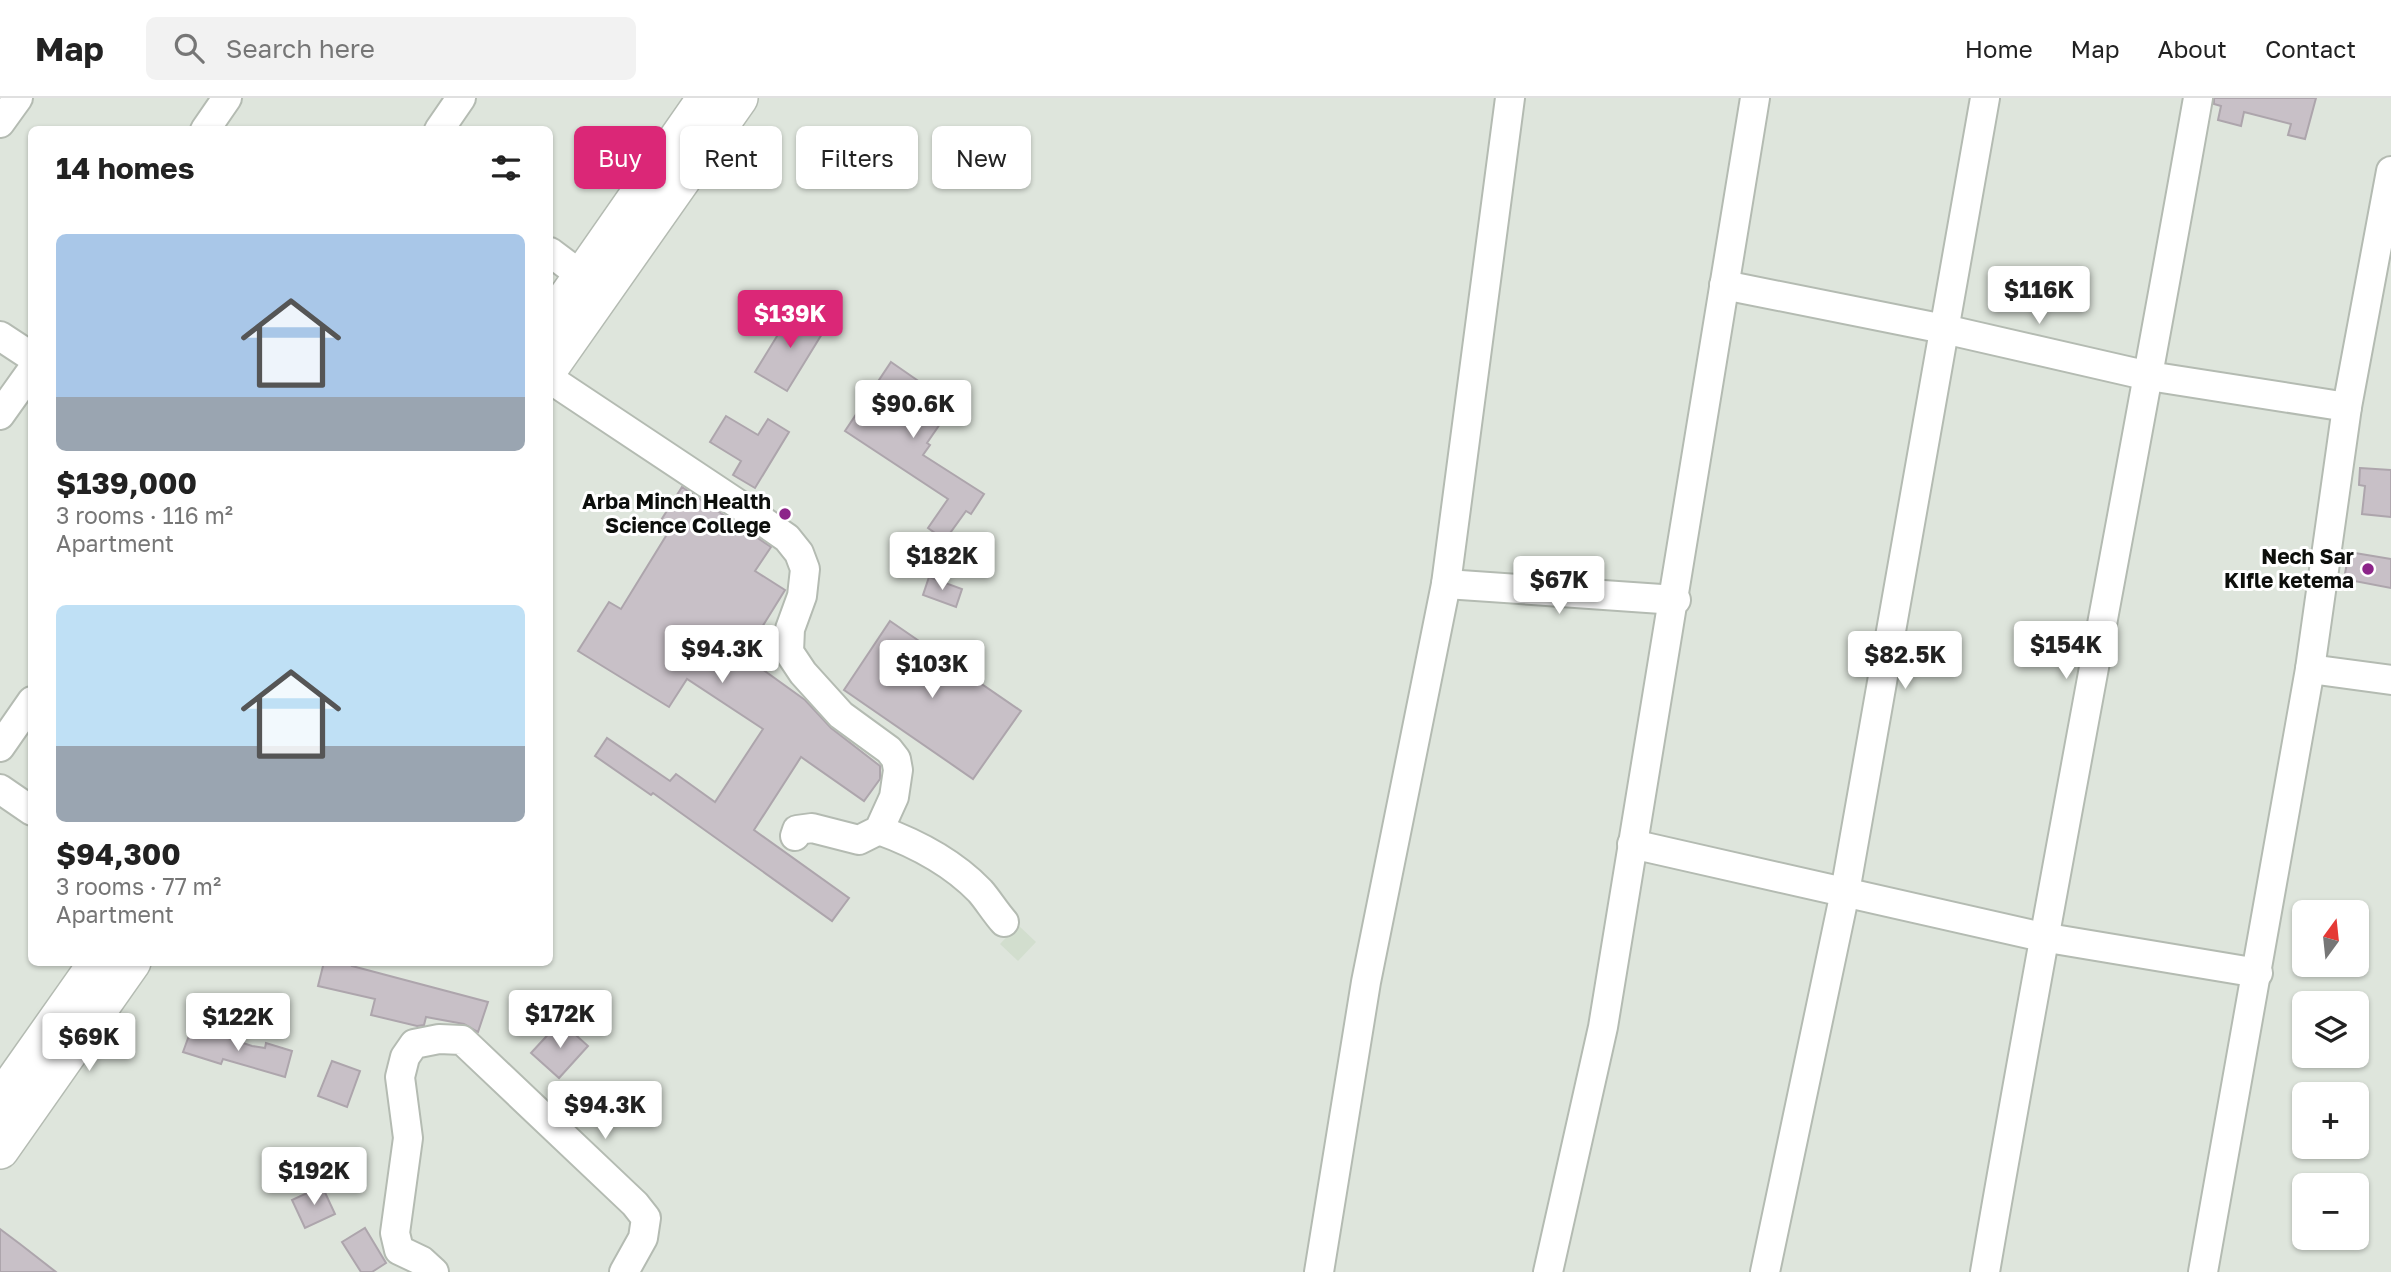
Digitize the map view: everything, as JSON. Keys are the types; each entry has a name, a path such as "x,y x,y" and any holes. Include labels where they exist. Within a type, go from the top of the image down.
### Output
{"main road":[{"path":"553,318 706,98"},
{"path":"553,363 739,98"},
{"path":"0,1101 95,966"},
{"path":"0,1150 129,966"}],"street":[{"path":"0,123 19,98"},
{"path":"208,126 227,98"},
{"path":"442,126 461,98"},
{"path":"1319,1272 1366,982 1446,584 1510,98"},
{"path":"1548,1272 1603,1027 1675,600 1755,98"},
{"path":"1765,1272 1845,892 1985,98"},
{"path":"1985,1272 2042,937 2149,376 2198,98"},
{"path":"2203,1272 2310,669 2347,407 2391,171"},
{"path":"553,254 582,276"},
{"path":"1724,285 2149,376 2347,407"},
{"path":"0,335 28,353"},
{"path":"0,415 28,376"},
{"path":"553,381 787,538 799,553 805,569 803,596 790,629 789,652 803,673 841,715 889,750 896,759 898,770 894,797 879,830 859,840 812,828 797,830 795,836"},
{"path":"1446,584 1675,600"},
{"path":"2310,669 2391,680"},
{"path":"0,747 28,707"},
{"path":"0,789 28,808"},
{"path":"879,830 913,843 960,875 980,891 1004,922"},
{"path":"1632,844 2042,937 2258,973"},
{"path":"434,1272 422,1261 399,1250 395,1233 408,1138 400,1077 405,1057 414,1044 439,1039 462,1040 635,1204 646,1218 643,1238 624,1272"}],"shaded area":[{"path":"1018,925 1036,942 1018,961 1000,944"}],"building":[{"path":"2214,98 2316,98 2305,139 2288,135 2291,124 2244,112 2241,126 2218,120 2221,106 2214,104"},
{"path":"793,310 825,329 787,391 755,372"},
{"path":"891,362 953,405 927,443 930,445 923,455 984,494 971,514 966,511 945,540 928,528 948,499 845,431"},
{"path":"726,416 758,435 768,419 789,432 755,488 733,475 741,461 710,442"},
{"path":"2360,468 2391,470 2391,517 2362,514 2365,486 2359,485"},
{"path":"682,487 771,547 755,571 785,590 744,656 805,700 831,728 880,766 880,779 864,801 801,757 754,830 849,898 832,921 653,793 651,795 595,756 607,738 670,781 676,774 715,802 763,729 687,679 669,707 578,651 609,602 621,609 669,531 658,525"},
{"name":"Nech Sar KIfle ketema","path":"2349,552 2391,559 2391,588 2344,579"},
{"path":"929,577 962,589 956,607 923,595"},
{"path":"890,621 1021,711 973,779 844,690"},
{"path":"323,966 352,966 488,1002 478,1032 464,1024 426,1017 424,1025 417,1026 371,1015 375,999 318,986"},
{"path":"556,1026 562,1031 567,1027 588,1046 559,1078 531,1053"},
{"path":"191,1030 203,1034 204,1030 252,1046 265,1048 266,1043 292,1051 285,1077 223,1059 221,1064 183,1052"},
{"path":"332,1061 360,1071 347,1107 318,1096"},
{"path":"322,1186 335,1214 305,1228 292,1200"},
{"path":"365,1228 386,1263 372,1272 361,1272 342,1242"},
{"path":"0,1229 20,1244 56,1272 0,1272"}],"place":[{"name":"Arba Minch Health Science College","path":"785,514"},
{"name":"Nech Sar KIfle ketema","path":"2368,569"}]}
